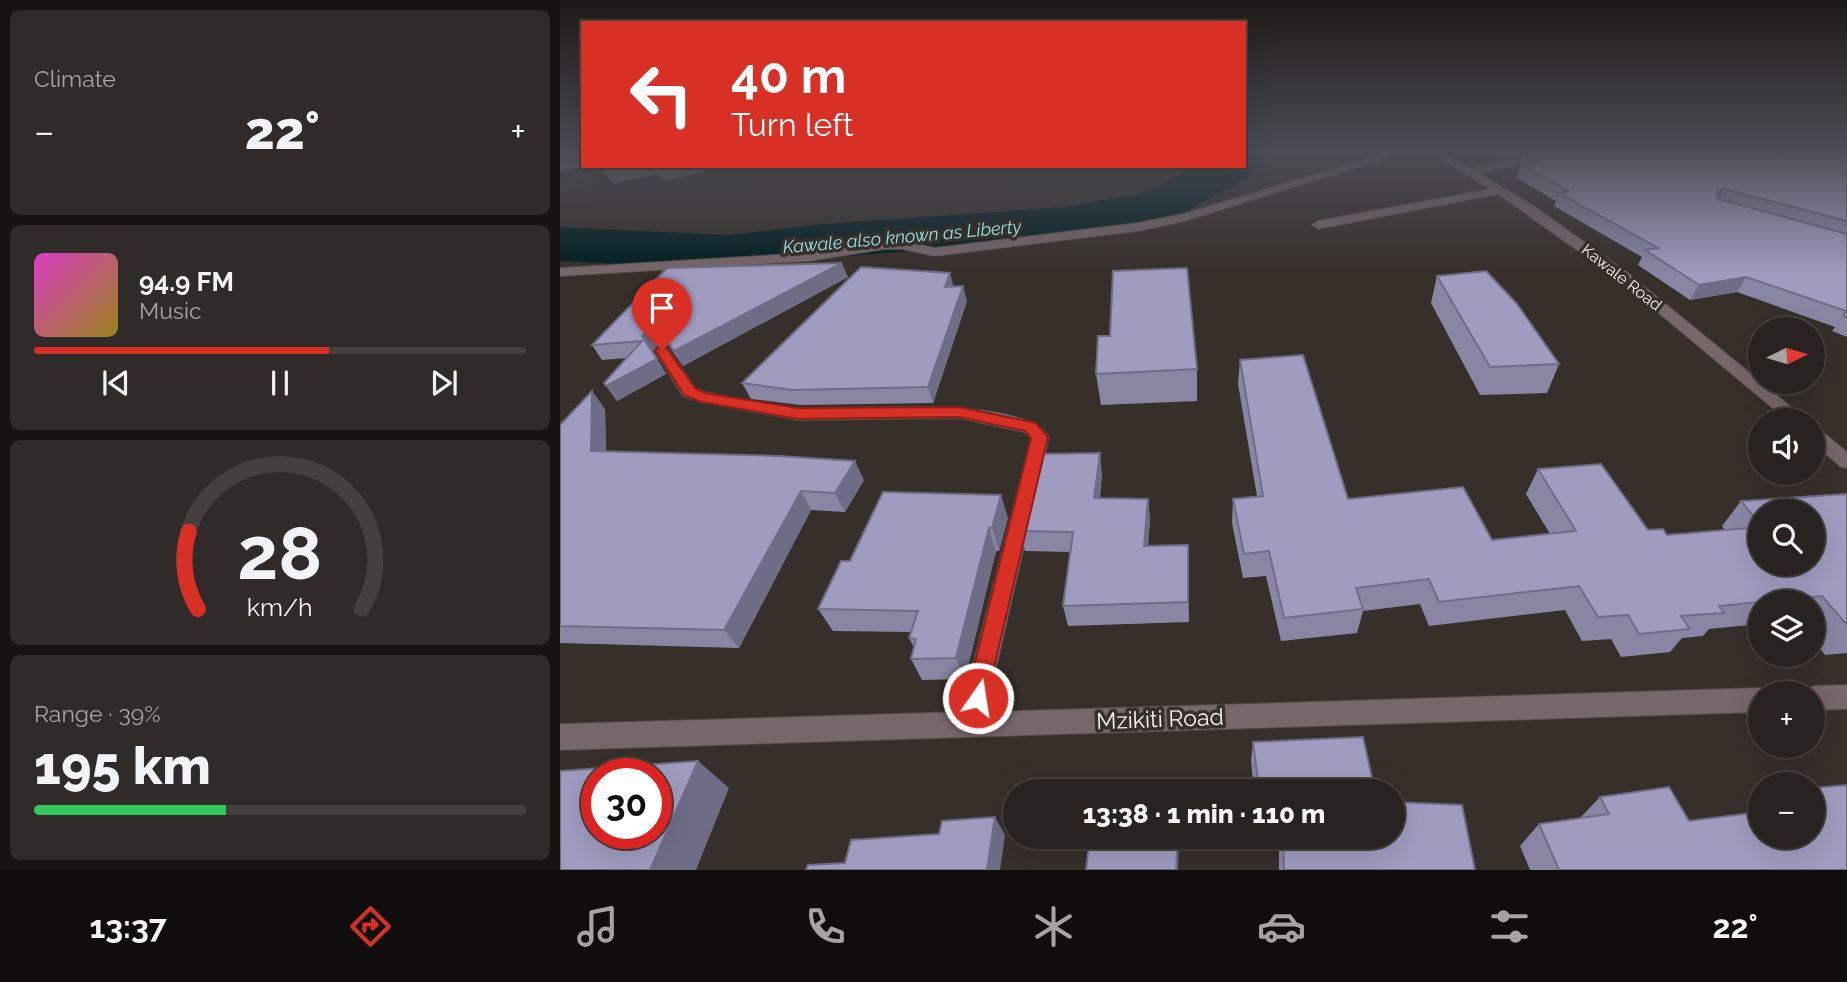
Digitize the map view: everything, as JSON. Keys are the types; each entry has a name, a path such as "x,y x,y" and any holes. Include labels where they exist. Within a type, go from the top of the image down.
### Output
{"street":[{"path":"560,272 808,257 884,245 902,245 935,252 1138,227 1185,218 1268,193"},
{"path":"1318,225 1486,193"},
{"name":"Kawale Road","path":"1504,193 1535,211 1600,258 1783,408"},
{"path":"662,350 689,392 701,397 798,414 959,412 1030,426 1040,437 971,724"},
{"path":"1825,443 1847,461"},
{"path":"1825,698 1847,697"},
{"name":"Mzikiti Road","path":"560,737 1748,700"}],"building":[{"path":"1559,193 1717,193 1718,199 1847,234 1847,317 1843,316 1846,311 1746,277 1699,285 1645,250 1658,248"},
{"path":"1738,193 1847,193 1847,221"},
{"path":"842,263 674,351 660,331 651,328 642,336 657,359 606,386 604,383 642,341 592,345 667,268"},
{"path":"861,267 950,273 945,287 963,286 928,387 792,390 742,383"},
{"path":"1187,268 1197,369 1096,374 1098,336 1110,336 1113,271"},
{"path":"1486,271 1517,304 1559,364 1490,367 1437,276"},
{"path":"1303,355 1348,499 1463,487 1492,540 1576,531 1538,469 1601,464 1648,530 1663,529 1667,535 1748,528 1748,576 1825,576 1825,499 1771,499 1847,494 1847,625 1825,599 1825,590 1748,590 1748,603 1719,606 1724,613 1681,616 1690,629 1639,634 1628,615 1598,617 1579,586 1439,602 1429,579 1356,588 1363,609 1284,618 1269,551 1244,554 1233,499 1263,496 1240,360"},
{"path":"592,391 591,451 779,456 855,461 835,493 801,491 724,630 560,626 560,425"},
{"path":"1100,453 1094,498 1148,499 1144,546 1188,545 1188,602 1063,606 1073,532 1020,531 1038,454"},
{"path":"883,492 1001,495 992,528 989,528 956,658 911,659 916,639 909,638 918,611 818,609 841,561 850,561"},
{"path":"1741,501 1748,501 1748,509"},
{"path":"1363,737 1372,779 1258,779 1253,742"},
{"path":"698,761 672,820 672,763"},
{"path":"581,769 581,849 659,849 650,870 560,870 560,771"},
{"path":"1847,785 1847,870 1559,870 1539,824 1609,814 1600,797 1669,787 1689,821 1748,814 1748,849 1825,849 1825,787"},
{"path":"1405,803 1462,805 1475,870 1284,870 1283,849 1405,849"},
{"path":"995,817 987,870 806,870 808,865 845,863 851,840 939,834 942,821"},
{"path":"1088,849 1177,849 1176,870 1086,870"}],"waterway":[{"name":"Kawale also known as Liberty","path":"560,244 728,252 824,241 1064,223 1158,206 1183,193"}],"route":[{"path":"662,350 689,392 701,397 798,414 959,412 1030,426 1040,437 978,698"}]}
